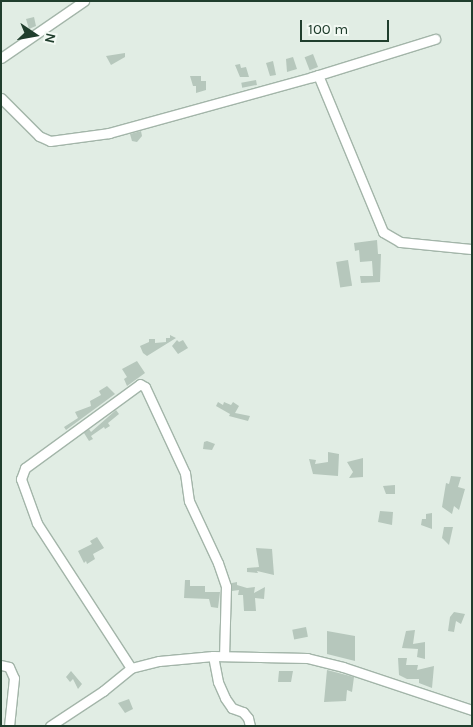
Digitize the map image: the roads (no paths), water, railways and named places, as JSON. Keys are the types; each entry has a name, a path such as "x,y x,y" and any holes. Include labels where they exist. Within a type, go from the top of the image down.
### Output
{"street":[{"path":"1,58 84,1"},
{"path":"1,98 38,136 50,141 109,133 318,75 435,39"},
{"path":"318,75 383,232 400,242 472,249"},
{"path":"131,668 37,523 21,479 25,468 140,384 145,386 185,473 189,501 218,563 226,586 224,656"},
{"path":"213,656 218,682 225,698 232,708 243,712 248,718 250,726"},
{"path":"50,726 103,691 131,668 159,661 213,656 307,658 343,667 472,710"},
{"path":"1,665 9,667 14,678 9,726"}]}
